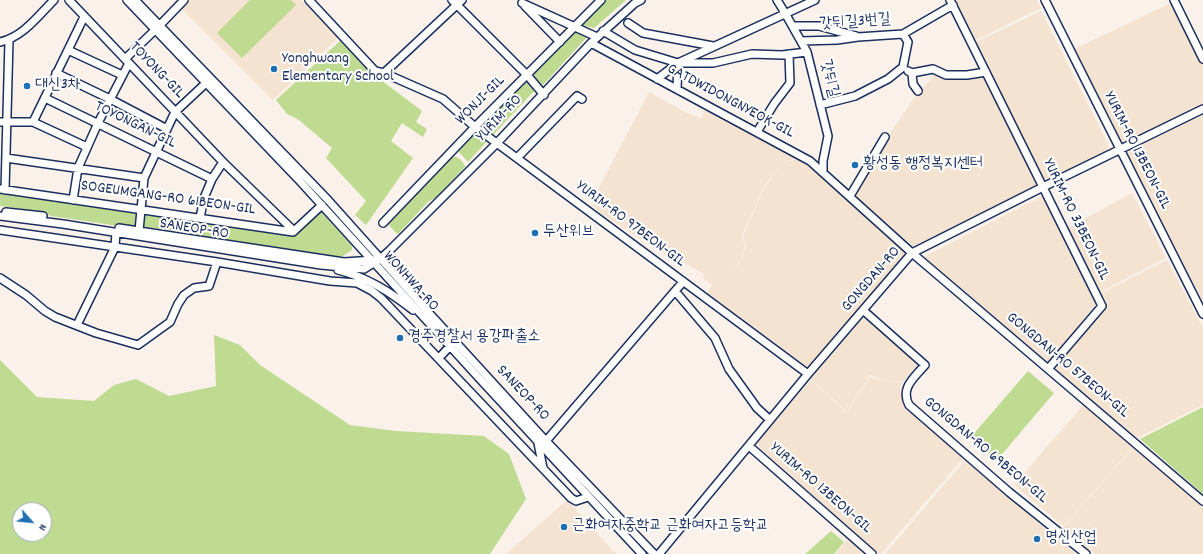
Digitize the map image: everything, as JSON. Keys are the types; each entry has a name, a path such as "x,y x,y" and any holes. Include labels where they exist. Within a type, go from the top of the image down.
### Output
{"street":[{"path":"0,42 9,40 25,29 54,0"},
{"name":"TOYONG-GIL","path":"69,0 223,162 294,231"},
{"name":"WONHWA-RO","path":"128,0 158,28 328,200 375,260 436,331 642,554"},
{"name":"WONHWA-RO","path":"135,0 206,82 375,260"},
{"path":"73,200 78,168 98,123 122,76 127,61 184,0"},
{"name":"YURIM-RO 97BEON-GIL","path":"309,0 375,71 384,73 443,99 474,127 496,144 517,158 683,282 675,291 715,338 729,369 757,408 770,420"},
{"name":"WONJI-GIL","path":"382,223 474,127 601,0"},
{"name":"갓뒤길","path":"777,0 807,52 828,136 823,161 824,172"},
{"path":"657,80 678,63 785,12 814,0"},
{"name":"YURIM-RO 13BEON-GIL","path":"1045,0 1203,314"},
{"path":"1174,0 1203,59"},
{"path":"520,1 597,37"},
{"path":"520,1 560,42"},
{"name":"YURIM-RO","path":"375,260 496,144 591,43 636,1"},
{"path":"384,73 457,2 544,94"},
{"name":"갓뒤길3번길","path":"801,41 837,40 903,34 951,3"},
{"name":"YURIM-RO 33BEON-GIL","path":"951,3 1102,306 1048,369"},
{"path":"33,122 84,17"},
{"path":"628,23 644,33 713,46"},
{"path":"793,26 819,26 858,37"},
{"path":"603,31 635,50 678,63 714,63 752,54 789,54 807,52"},
{"path":"820,105 855,96 888,79 903,67 908,42 903,34"},
{"path":"2,190 6,158 3,122 9,40"},
{"name":"GATDWIDONGNYEOK-GIL","path":"591,43 657,80 677,89 810,161 824,172 912,254"},
{"path":"68,50 122,76"},
{"path":"757,132 774,104 790,83 789,54"},
{"path":"677,89 678,63"},
{"path":"903,67 912,73 933,69 946,75 967,75 986,72"},
{"path":"56,73 167,129"},
{"path":"912,73 913,84 918,91"},
{"path":"139,231 144,178 175,112 206,82"},
{"path":"517,158 577,96 582,99"},
{"name":"TOYONGAN-GIL","path":"45,98 212,179"},
{"name":"GONGDAN-RO","path":"659,554 808,374 912,254 1043,187 1203,109"},
{"path":"3,122 33,122 87,147"},
{"path":"850,196 885,137"},
{"path":"6,158 144,178"},
{"path":"200,218 204,198 212,179 223,162"},
{"name":"SOGEUMGANG-RO 61BEON-GIL","path":"2,190 294,231"},
{"path":"294,231 322,205"},
{"name":"SANEOP-RO","path":"0,211 344,262 375,260"},
{"name":"SANEOP-RO","path":"0,216 116,232 320,265 364,269 375,260"},
{"path":"0,230 217,262 338,282 356,283 372,291 381,298 576,501 588,497"},
{"path":"77,325 114,247 116,232"},
{"name":"GONGDAN-RO 57BEON-GIL","path":"912,254 1203,501"},
{"name":"SANEOP-RO","path":"375,260 654,554"},
{"path":"0,278 55,317 96,333 138,345 170,322 184,295 194,288 209,286 217,262"},
{"path":"320,265 352,274 382,288 408,306 436,331"},
{"path":"332,269 336,274 338,282"},
{"path":"338,282 343,276 352,274"},
{"path":"683,282 808,374"},
{"name":"SANEOP-RO","path":"546,441 675,291"},
{"path":"398,317 408,306"},
{"name":"GONGDAN-RO 69BEON-GIL","path":"864,311 925,364 905,391 906,399 909,405 1009,492 1086,554"},
{"path":"439,358 450,346"},
{"path":"538,443 543,468"},
{"name":"YURIM-RO 13BEON-GIL","path":"749,446 872,554"}],"shaded area":[{"name":"Yonghwang Elementary School","path":"187,0 302,0 338,38 273,100 183,10 182,4"},
{"path":"953,0 1037,0 1041,8 974,41"},
{"path":"1171,3 1203,63 1203,103 1125,143 1120,141 1074,49"},
{"path":"1041,11 1108,144 1107,152 1046,180 1044,179 974,43"},
{"path":"935,74 949,78 984,78 1036,183 1036,187 915,248 855,196 894,127 915,97"},
{"path":"649,92 687,113 701,118 705,110 796,158 784,162 797,159 810,167 906,251 906,255 808,367 707,293 712,285 703,278 704,274 672,256 660,252 596,210 592,201","holes":["783,162 763,190 743,236 746,246 742,259 732,274 741,259 745,246 742,236 763,188"]},
{"path":"1203,115 1203,308 1127,156 1129,151"},
{"path":"1132,193 1166,258 1100,292 1067,228"},
{"path":"1040,197 1044,197 1097,303 1049,362 1046,362 925,259 926,256"},
{"path":"1167,260 1203,328 1203,405 1137,438 1057,371 1056,367 1108,305 1101,293"},
{"path":"863,318 866,318 918,362 918,365 903,382 885,381 870,375 847,412 811,379"},
{"path":"870,377 884,381 902,383 900,391 904,406 964,457 881,554 878,554 759,447 758,441 811,380 847,413"},
{"path":"1084,404 1134,446 1063,526 1014,485"},
{"path":"1134,447 1203,507 1203,554 1095,554 1063,527"},
{"path":"965,460 1041,525 1077,554 885,554"},
{"name":"근화여자중학교 근화여자고등학교","path":"567,500 616,554 506,554"},
{"path":"849,538 867,554 835,554"}],"green space":[{"path":"250,0 291,0 296,5 242,58 217,33"},
{"path":"603,0 625,1 594,28 582,25 581,22"},
{"path":"575,28 588,36 544,84 541,85 532,73"},
{"path":"342,39 381,80 422,111 416,122 427,129 423,137 402,123 391,141 413,158 366,225 355,215 366,201 326,158 332,148 299,120 287,114 276,100"},
{"path":"527,78 537,88 494,134 492,134 483,127 483,123"},
{"path":"474,131 478,131 489,139 468,162 459,152 458,148"},
{"path":"452,156 460,159 465,167 436,198 429,201 398,234 396,233 388,223"},
{"path":"0,191 135,210 137,213 135,225 132,228 51,216 38,211 0,206"},
{"path":"319,212 322,213 352,246 352,250 343,256 336,258 175,234 170,230 143,226 144,216 147,213 296,236"},
{"path":"214,335 240,345 260,365 350,425 396,431 484,436 509,454 526,499 490,554 0,554 0,360 37,397 94,401 114,385 136,379 169,396 216,386"},
{"path":"1028,371 1054,393 997,460 971,437"},
{"path":"1203,407 1203,494 1140,439"},
{"path":"831,531 844,542 834,554 805,554"}],"place":[{"name":"Yonghwang Elementary School","path":"274,69"},
{"name":"대신3차","path":"27,86"},
{"name":"황성동 행정복지센터","path":"855,165"},
{"name":"두산위브","path":"535,233"},
{"name":"경주경찰서 용강파출소","path":"400,338"},
{"name":"근화여자중학교 근화여자고등학교","path":"564,527"},
{"name":"명신산업","path":"1037,539"}]}
